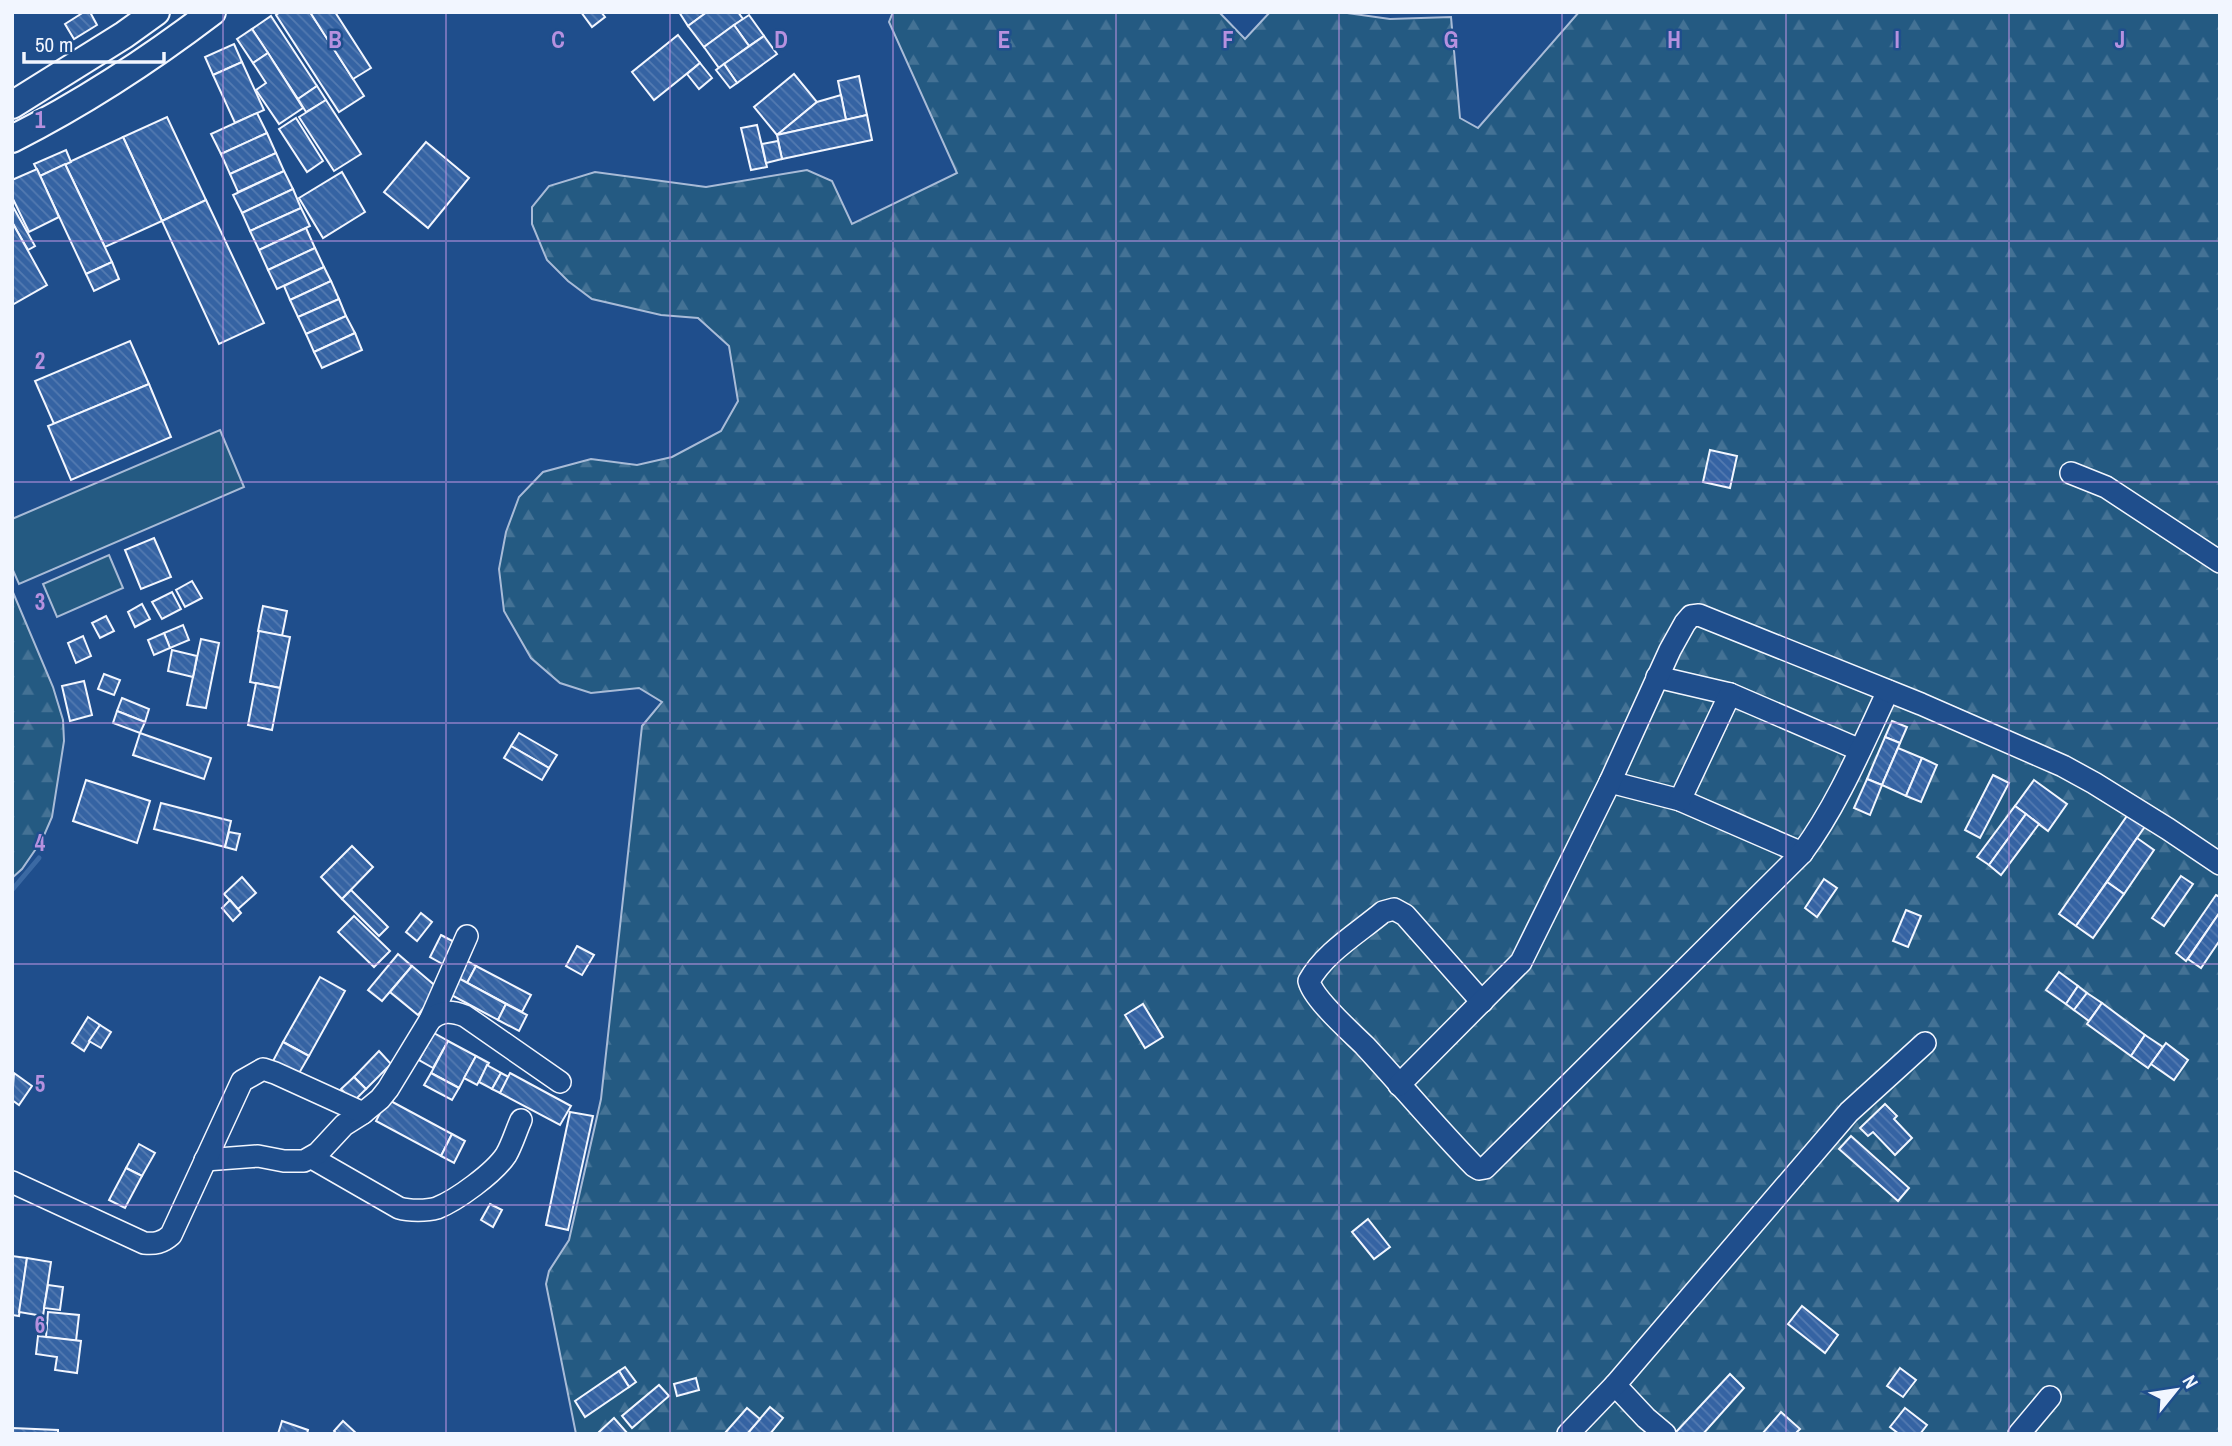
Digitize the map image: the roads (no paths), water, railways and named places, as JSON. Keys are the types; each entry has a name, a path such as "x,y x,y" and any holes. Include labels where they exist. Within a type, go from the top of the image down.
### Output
{"main road":[{"path":"12,105 156,12"},
{"path":"12,139 56,116 152,57 212,12"}],"street":[{"path":"2071,473 2106,487 2220,562"},
{"path":"1399,1085 1521,962 1577,850 1657,677 1685,623 1699,615 1888,691 2063,766 2137,809 2220,864"},
{"path":"1657,677 1730,694 1860,750"},
{"path":"1482,1002 1405,915 1394,909 1383,912 1314,971 1309,981 1310,986 1474,1166 1485,1168 1802,853 1824,820 1888,691"},
{"path":"1680,800 1730,694"},
{"path":"1609,782 1680,800 1802,853"},
{"path":"205,1160 258,1156 284,1161 304,1161 312,1158 344,1125 380,1100 430,1020 467,936"},
{"path":"430,1020 445,1012 465,1016 559,1082"},
{"path":"1568,1434 1615,1385 1849,1112 1925,1043"},
{"path":"12,1182 144,1243 155,1244 171,1235 242,1082 263,1069 363,1113"},
{"path":"312,1158 399,1208 436,1208 494,1168 506,1154 521,1120"},
{"path":"1615,1385 1665,1434"},
{"path":"2019,1434 2050,1397"}],"waterway":[{"path":"12,890 39,858"}]}
